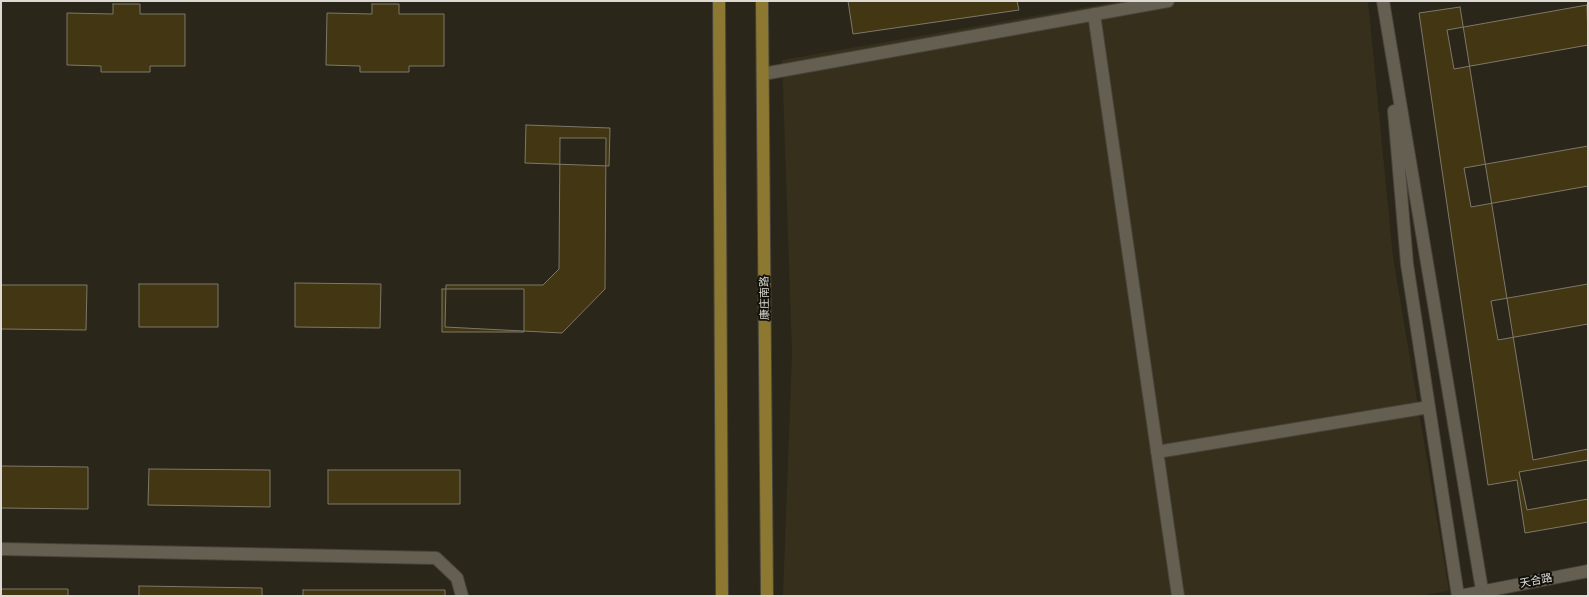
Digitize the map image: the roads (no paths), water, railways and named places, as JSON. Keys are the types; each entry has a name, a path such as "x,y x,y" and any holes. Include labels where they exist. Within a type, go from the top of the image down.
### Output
{"main road":[{"path":"719,1 722,596"},
{"name":"康庄南路","path":"762,1 768,596"}],"street":[{"path":"763,74 1168,1"},
{"path":"1383,1 1483,594"},
{"path":"1094,14 1178,596"},
{"path":"1387,26 1407,264 1459,596"},
{"path":"1157,452 1429,407"},
{"path":"1,549 436,558 457,578 462,596"},
{"name":"天合路","path":"1459,596 1483,594 1588,571"}]}
